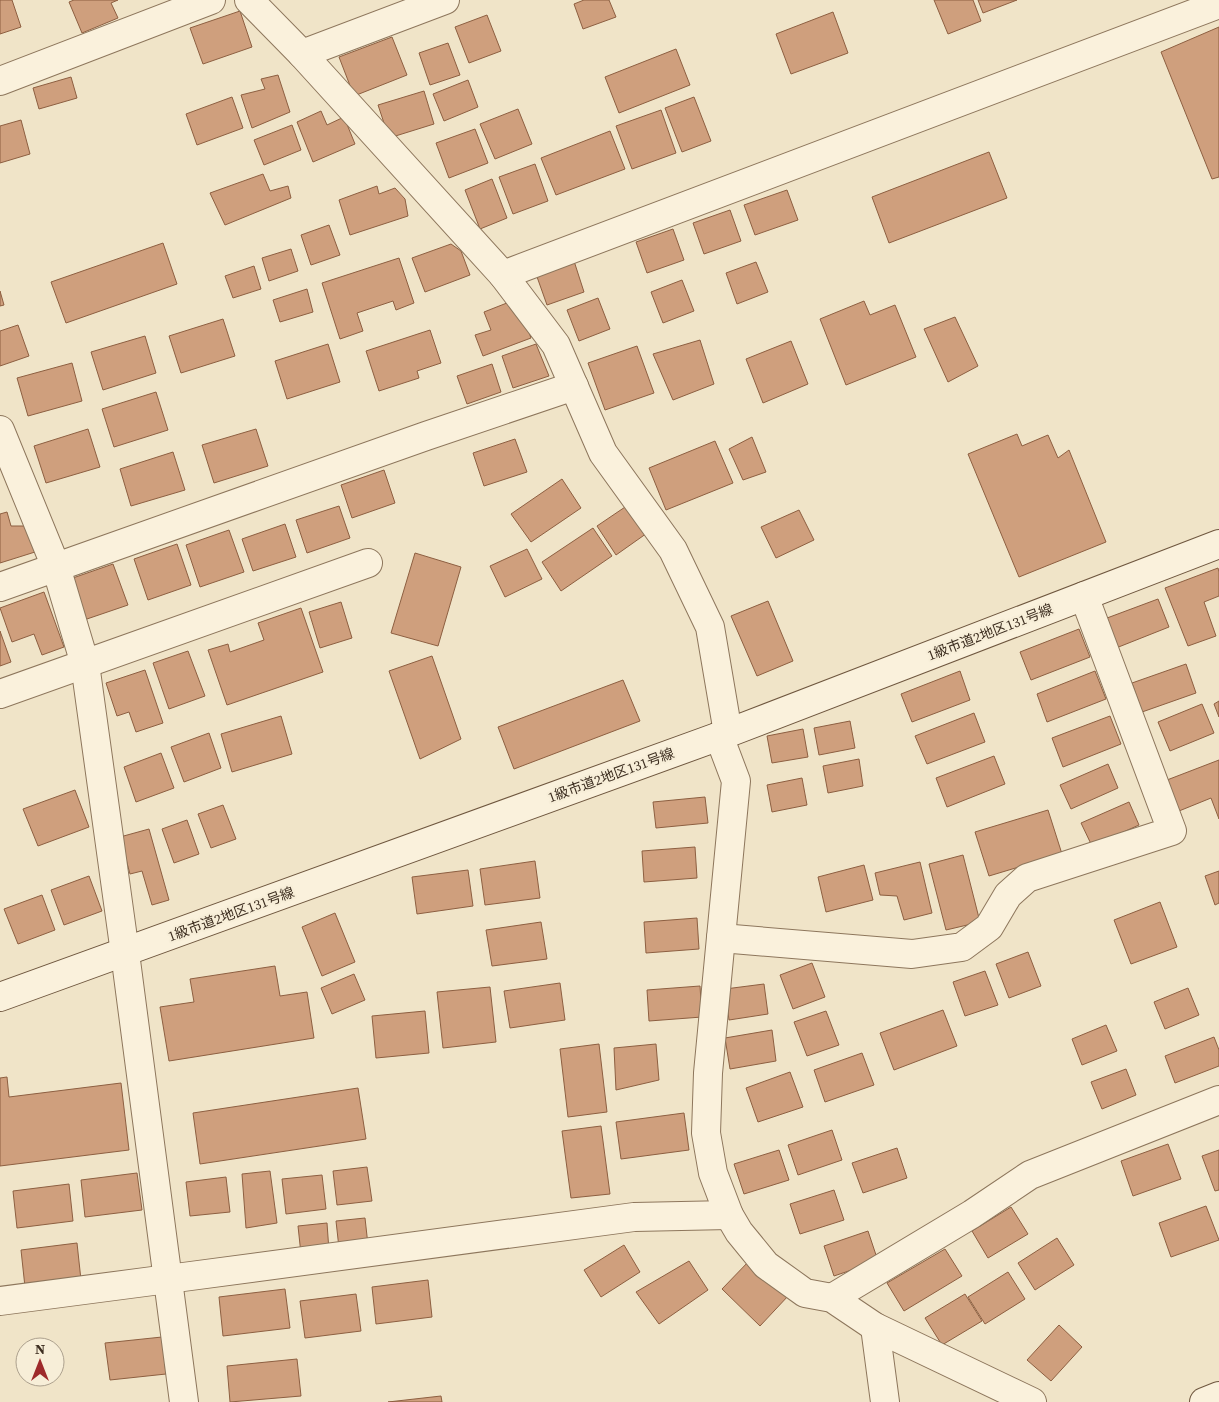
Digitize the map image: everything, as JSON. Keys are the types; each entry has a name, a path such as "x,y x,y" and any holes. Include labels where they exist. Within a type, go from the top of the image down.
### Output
{"street":[{"path":"0,81 211,0"},
{"path":"249,0 302,54 503,276 556,344 603,453 673,550 710,627 724,734 736,781 708,1073 706,1133 712,1173 729,1215 739,1232 766,1266 805,1294 832,1298 875,1327 1032,1402"},
{"path":"302,54 445,0"},
{"path":"503,276 1219,4"},
{"path":"0,587 417,439 574,386"},
{"path":"0,430 56,567 85,664 184,1402"},
{"name":"1級市道2地区131号線","path":"0,997 724,734 1219,544"},
{"path":"0,694 368,563"},
{"path":"721,938 912,954 962,947 989,927 1008,895 1027,878 1172,831 1084,596"},
{"path":"832,1298 972,1214 1030,1175 1219,1100"},
{"path":"0,1301 634,1217 729,1215"},
{"path":"875,1327 885,1402"},
{"path":"1204,1402 1219,1396"}],"building":[{"path":"0,0 12,0 21,27 0,34"},
{"path":"74,0 118,0 111,3 118,18 82,33 69,2"},
{"path":"584,0 609,0 616,17 583,29 574,4"},
{"path":"934,0 973,0 981,21 948,34"},
{"path":"978,0 1017,0 983,13"},
{"path":"240,11 252,47 203,64 190,28"},
{"path":"833,12 848,53 791,74 776,34"},
{"path":"487,15 501,51 469,63 455,27"},
{"path":"1219,27 1219,177 1212,179 1161,52"},
{"path":"392,37 407,75 354,96 339,57"},
{"path":"448,43 460,75 430,85 419,53"},
{"path":"676,49 690,85 619,113 605,77"},
{"path":"278,75 290,112 252,128 241,95 265,89 261,79"},
{"path":"71,77 77,98 39,109 33,88"},
{"path":"468,80 478,107 444,121 433,94"},
{"path":"424,91 434,124 389,138 378,105"},
{"path":"232,97 243,128 197,145 186,114"},
{"path":"694,97 711,141 682,152 665,108"},
{"path":"518,109 532,144 495,159 480,124"},
{"path":"661,110 676,153 632,169 616,126"},
{"path":"321,111 327,125 344,117 355,144 313,162 297,122"},
{"path":"21,120 30,154 0,163 0,126"},
{"path":"292,125 301,150 264,165 254,140"},
{"path":"475,129 488,163 449,178 436,143"},
{"path":"610,131 625,169 556,195 541,158"},
{"path":"989,152 1007,198 889,243 872,197"},
{"path":"535,164 548,201 513,214 499,177"},
{"path":"263,174 270,191 288,186 291,198 225,225 210,193"},
{"path":"492,179 507,218 480,229 465,190"},
{"path":"377,186 379,194 395,188 405,199 408,216 350,235 339,200"},
{"path":"787,190 798,220 755,235 744,205"},
{"path":"730,210 741,241 704,254 693,223"},
{"path":"329,225 340,255 311,265 301,235"},
{"path":"673,229 684,260 647,273 636,242"},
{"path":"163,243 177,284 66,323 51,282"},
{"path":"451,244 461,251 470,275 425,292 412,258"},
{"path":"291,249 298,271 269,281 262,258"},
{"path":"399,258 414,303 396,310 393,301 357,313 363,331 340,339 322,283"},
{"path":"574,261 584,292 547,305 536,274"},
{"path":"756,262 768,292 737,304 726,273"},
{"path":"254,266 261,289 233,298 225,276"},
{"path":"682,280 694,311 663,323 651,292"},
{"path":"307,289 313,312 280,322 273,300"},
{"path":"0,291 4,305 0,306"},
{"path":"598,298 610,329 579,341 567,310"},
{"path":"517,299 531,338 483,356 475,335 491,330 484,312"},
{"path":"864,301 870,315 895,305 916,357 846,385 820,319"},
{"path":"955,317 978,366 948,382 924,329"},
{"path":"223,319 235,356 181,373 169,336"},
{"path":"18,325 29,356 0,366 0,331"},
{"path":"430,330 441,363 417,371 419,378 379,391 366,351"},
{"path":"145,336 156,373 103,390 91,352"},
{"path":"700,340 714,384 673,400 653,354"},
{"path":"791,341 808,384 763,403 746,359"},
{"path":"328,344 340,382 287,399 275,361"},
{"path":"536,344 549,376 513,388 502,356"},
{"path":"637,346 654,393 605,410 588,363"},
{"path":"72,363 82,401 28,416 17,378"},
{"path":"492,364 501,392 467,404 457,376"},
{"path":"156,392 168,430 114,447 102,409"},
{"path":"88,429 100,467 46,483 34,446"},
{"path":"256,429 268,466 214,483 202,445"},
{"path":"1017,434 1022,446 1048,435 1058,458 1069,450 1106,542 1019,577 968,454"},
{"path":"752,437 766,472 743,480 729,449"},
{"path":"515,439 527,472 484,486 473,453"},
{"path":"715,441 733,483 666,510 649,468"},
{"path":"173,452 185,490 131,506 120,469"},
{"path":"384,470 395,503 352,518 341,485"},
{"path":"562,479 581,508 531,542 511,514"},
{"path":"631,503 650,531 616,555 597,526"},
{"path":"339,506 350,538 307,553 296,520"},
{"path":"799,510 814,540 776,558 761,527"},
{"path":"7,512 11,526 26,526 35,552 0,563 0,514"},
{"path":"285,524 296,557 253,571 242,539"},
{"path":"593,528 612,556 561,591 542,562"},
{"path":"229,530 244,572 200,587 186,545"},
{"path":"177,544 191,585 148,600 134,559"},
{"path":"527,549 542,579 505,597 490,566"},
{"path":"415,553 461,567 438,646 391,633"},
{"path":"113,564 128,605 84,620 70,579"},
{"path":"1218,568 1219,596 1204,602 1216,636 1188,646 1165,588"},
{"path":"44,592 64,647 42,655 34,634 12,642 0,608"},
{"path":"1158,599 1169,627 1111,650 1099,621"},
{"path":"768,601 793,661 757,676 731,616"},
{"path":"341,602 352,638 320,648 309,612"},
{"path":"301,608 323,672 227,705 208,650 228,644 230,652 264,640 258,623"},
{"path":"1079,629 1090,657 1031,680 1020,652"},
{"path":"0,631 11,662 0,666"},
{"path":"188,651 205,696 169,709 153,663"},
{"path":"432,656 461,739 420,759 389,671"},
{"path":"1186,664 1196,693 1142,712 1132,683"},
{"path":"145,670 163,723 136,732 129,712 117,716 106,683"},
{"path":"960,671 970,700 912,722 901,694"},
{"path":"1095,671 1106,699 1047,722 1037,694"},
{"path":"623,680 640,721 514,769 498,727"},
{"path":"1219,701 1219,717 1214,704"},
{"path":"1202,704 1214,733 1170,751 1158,722"},
{"path":"974,713 985,742 927,764 915,736"},
{"path":"281,716 292,754 232,772 221,734"},
{"path":"1110,716 1121,744 1063,767 1052,738"},
{"path":"850,721 855,748 819,755 814,728"},
{"path":"803,729 808,757 772,763 767,736"},
{"path":"209,733 221,768 184,782 171,747"},
{"path":"161,753 174,788 136,802 124,767"},
{"path":"994,756 1005,784 947,807 936,778"},
{"path":"859,759 863,786 828,793 823,766"},
{"path":"1219,760 1219,819 1211,798 1179,811 1167,780"},
{"path":"1108,764 1118,788 1071,809 1060,785"},
{"path":"802,778 807,805 772,812 767,785"},
{"path":"75,790 89,827 38,846 23,809"},
{"path":"705,797 708,823 656,828 653,802"},
{"path":"1129,802 1139,825 1092,846 1081,823"},
{"path":"223,805 236,839 211,848 198,814"},
{"path":"1048,810 1062,854 989,876 975,832"},
{"path":"187,820 199,854 174,863 162,829"},
{"path":"149,829 169,900 152,905 142,871 130,874 120,837"},
{"path":"695,847 697,878 644,882 642,851"},
{"path":"963,855 980,922 946,930 929,864"},
{"path":"535,861 540,898 485,905 480,869"},
{"path":"920,862 932,913 904,920 897,896 880,895 875,873"},
{"path":"864,865 873,900 826,912 818,877"},
{"path":"468,870 473,906 417,914 412,877"},
{"path":"1219,871 1219,903 1215,905 1205,876"},
{"path":"89,876 102,911 64,925 51,890"},
{"path":"42,895 55,930 18,944 4,909"},
{"path":"1160,902 1177,947 1131,964 1114,920"},
{"path":"335,913 355,962 322,976 302,927"},
{"path":"697,918 699,949 646,953 644,922"},
{"path":"541,922 547,959 492,966 486,930"},
{"path":"1028,952 1041,986 1009,998 996,964"},
{"path":"812,963 825,997 793,1009 780,975"},
{"path":"275,966 280,996 307,992 314,1038 169,1061 160,1007 194,1002 190,979"},
{"path":"985,971 998,1005 965,1016 953,982"},
{"path":"354,974 365,1000 332,1014 321,988"},
{"path":"560,983 565,1020 510,1028 504,991"},
{"path":"764,984 768,1014 729,1020 725,989"},
{"path":"700,986 702,1017 649,1021 647,990"},
{"path":"490,987 496,1042 443,1048 437,992"},
{"path":"1188,988 1199,1015 1165,1029 1154,1002"},
{"path":"943,1010 957,1046 894,1070 880,1033"},
{"path":"425,1011 429,1053 376,1058 372,1016"},
{"path":"826,1011 839,1045 807,1056 794,1022"},
{"path":"1106,1025 1117,1051 1082,1065 1072,1039"},
{"path":"772,1030 776,1061 730,1069 725,1038"},
{"path":"1214,1037 1219,1050 1219,1066 1175,1083 1165,1056"},
{"path":"599,1044 607,1112 568,1117 560,1049"},
{"path":"656,1044 659,1080 616,1090 614,1048"},
{"path":"862,1053 874,1085 825,1102 814,1070"},
{"path":"1126,1069 1136,1095 1102,1109 1091,1082"},
{"path":"790,1072 803,1107 758,1122 746,1088"},
{"path":"7,1077 9,1097 121,1083 129,1150 0,1166 0,1078"},
{"path":"358,1088 366,1139 200,1164 193,1113"},
{"path":"684,1113 689,1150 621,1159 616,1122"},
{"path":"601,1126 610,1194 571,1198 562,1131"},
{"path":"832,1130 842,1160 798,1175 788,1145"},
{"path":"1168,1144 1181,1179 1133,1196 1121,1161"},
{"path":"897,1148 907,1178 863,1193 852,1163"},
{"path":"779,1150 789,1180 744,1194 734,1164"},
{"path":"1219,1150 1219,1190 1215,1191 1202,1156"},
{"path":"367,1167 372,1201 337,1205 333,1171"},
{"path":"270,1171 277,1223 246,1228 242,1174"},
{"path":"137,1173 142,1210 85,1217 81,1180"},
{"path":"322,1175 326,1209 286,1214 282,1179"},
{"path":"226,1177 230,1212 190,1216 186,1182"},
{"path":"69,1184 73,1221 17,1228 13,1191"},
{"path":"834,1190 844,1220 800,1234 790,1204"},
{"path":"1206,1206 1219,1240 1171,1257 1159,1223"},
{"path":"1011,1207 1028,1234 988,1258 972,1231"},
{"path":"365,1218 368,1245 339,1248 336,1221"},
{"path":"327,1223 329,1251 301,1254 298,1226"},
{"path":"868,1231 878,1261 834,1276 824,1246"},
{"path":"1057,1238 1074,1265 1035,1290 1018,1263"},
{"path":"77,1243 81,1280 25,1287 21,1250"},
{"path":"624,1245 640,1272 601,1297 584,1270"},
{"path":"945,1249 962,1276 904,1311 887,1283"},
{"path":"751,1259 789,1295 760,1326 722,1289"},
{"path":"689,1261 708,1290 659,1324 636,1292"},
{"path":"1008,1272 1025,1299 985,1324 968,1297"},
{"path":"428,1280 432,1317 376,1324 372,1287"},
{"path":"285,1289 290,1328 223,1336 219,1297"},
{"path":"356,1294 361,1331 305,1338 300,1301"},
{"path":"965,1294 982,1321 942,1345 925,1318"},
{"path":"1059,1325 1082,1347 1051,1381 1027,1360"},
{"path":"162,1337 166,1374 110,1380 105,1343"},
{"path":"297,1359 301,1396 230,1402 227,1366"},
{"path":"441,1396 442,1402 388,1402"}]}
